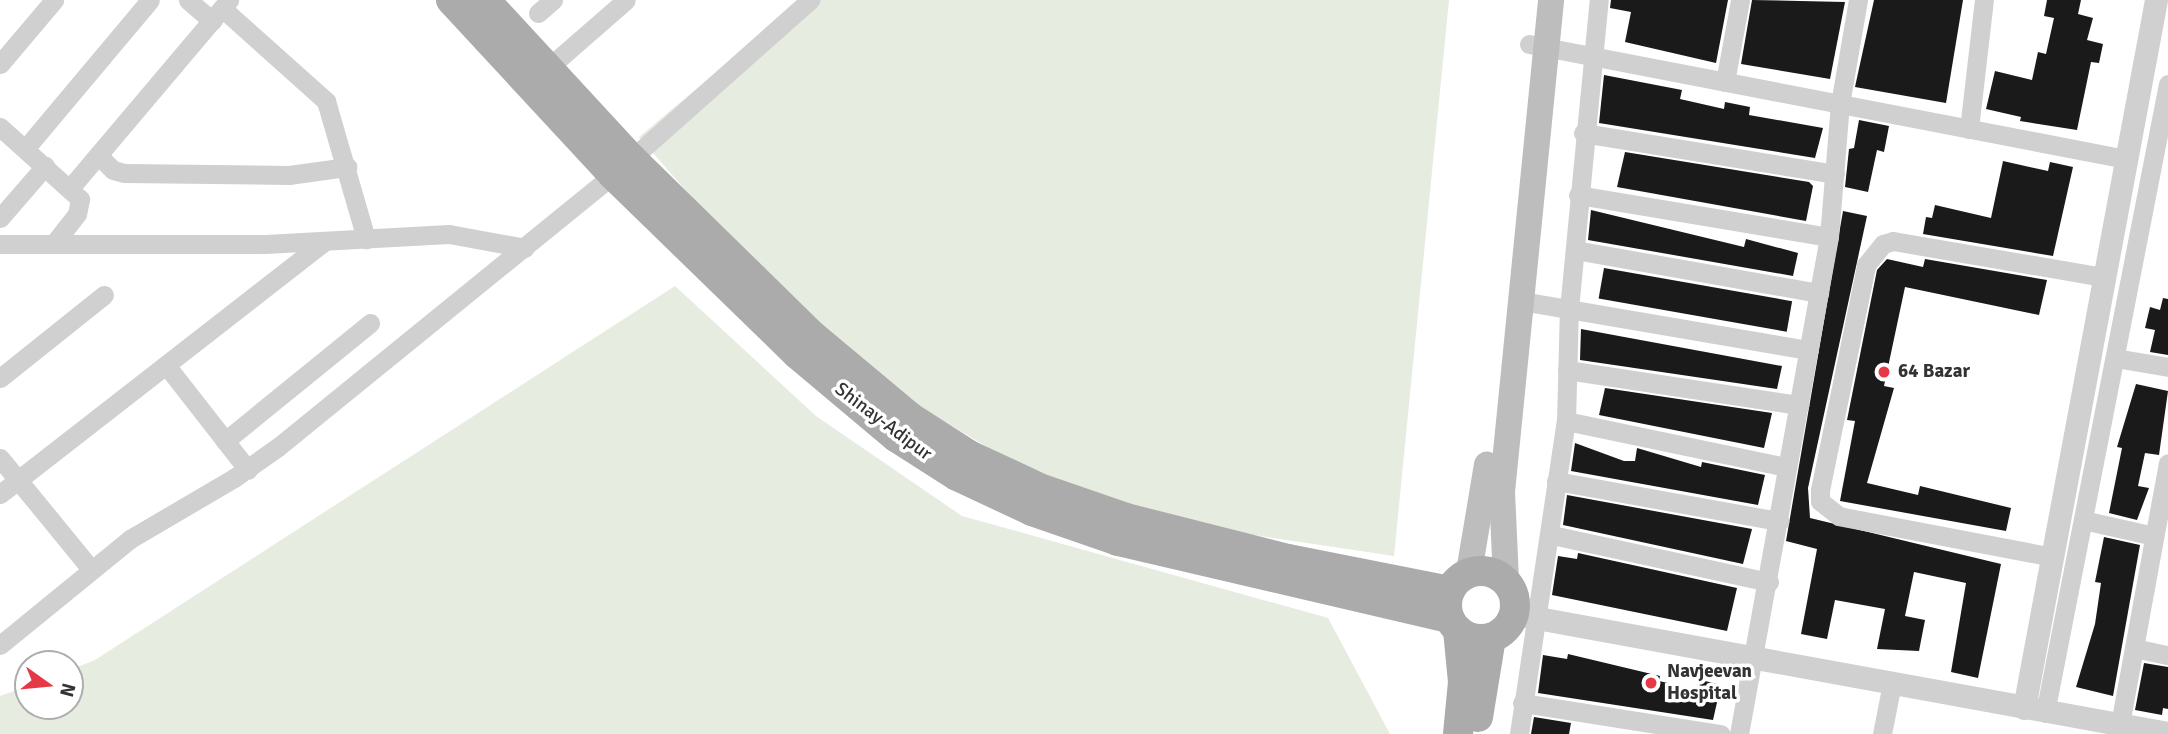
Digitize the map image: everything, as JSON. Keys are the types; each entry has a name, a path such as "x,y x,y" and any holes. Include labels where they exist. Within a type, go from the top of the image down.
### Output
{"main road":[{"name":"Shinay-Adipur","path":"451,0 622,167 797,354 896,437 957,476 1032,512 1118,541 1457,603"},
{"name":"Shinay-Adipur","path":"485,0 548,68 622,167"},
{"path":"1457,603 1468,637 1491,638 1525,615 1506,580 1502,492 1521,301 1538,46 1534,0"},
{"path":"1458,734 1463,682 1457,603 1484,492 1538,46 1551,0"},
{"path":"1457,603 1482,570 1506,580"},
{"path":"1477,734 1491,638"}],"street":[{"path":"0,64 54,0"},
{"path":"25,149 150,0"},
{"path":"188,0 221,10 317,90 334,120 366,239"},
{"path":"548,68 626,0"},
{"path":"0,645 130,539 248,470 622,167 810,0"},
{"path":"1519,734 1525,615 1552,535 1556,481 1566,421 1569,309 1583,132 1599,0"},
{"path":"1725,82 1740,0"},
{"path":"1739,734 1769,582 1829,237 1840,104 1858,0"},
{"path":"1969,129 1984,0"},
{"path":"2034,710 2053,557 2156,0"},
{"path":"71,187 221,10"},
{"path":"1538,46 1969,129 2125,163 2159,175"},
{"path":"2034,710 2083,520 2115,358 2159,175 2168,84"},
{"path":"0,127 71,187 80,207 55,243"},
{"path":"1583,132 1835,174"},
{"path":"98,155 113,170 124,173 289,175 347,167"},
{"path":"0,218 45,166"},
{"path":"1578,195 1829,237"},
{"path":"3,247 55,243 325,241 449,234 525,248"},
{"path":"0,494 325,241"},
{"path":"2053,557 1839,516 1820,501 1820,490 1866,265 1883,244 1893,242 2104,277"},
{"path":"1575,250 1819,293"},
{"path":"0,378 104,295"},
{"path":"1521,301 1809,350"},
{"path":"225,441 370,323"},
{"path":"2115,358 2168,367"},
{"path":"166,365 248,470"},
{"path":"1567,370 1799,405"},
{"path":"1566,421 1787,467"},
{"path":"0,458 91,569"},
{"path":"2120,724 2168,463"},
{"path":"1556,481 1779,521"},
{"path":"2083,520 2154,537"},
{"path":"1552,535 1769,582"},
{"path":"1525,615 2168,733"},
{"path":"2134,648 2168,655"},
{"path":"1882,734 1892,683"},
{"path":"1522,703 1721,734"}],"shaded area":[{"path":"802,0 1449,0 1394,556 1207,528 1114,502 1007,459 889,388 773,290 639,137"},
{"path":"675,286 816,416 962,516 1328,618 1390,734 0,734 0,696 14,691 14,720 84,720 84,664 95,660"}],"building":[{"path":"1611,0 1728,0 1716,63 1625,42 1631,12 1610,8"},
{"path":"1752,0 1845,2 1830,79 1741,64"},
{"path":"1874,0 1963,0 1946,103 1855,87"},
{"path":"2047,0 2081,0 2078,14 2093,18 2087,40 2103,44 2099,63 2091,62 2077,130 2020,121 2021,117 1986,109 1995,71 2032,80 2038,52 2046,54 2054,18 2044,16"},
{"path":"1604,75 1682,90 1680,99 1724,109 1725,102 1750,107 1749,115 1823,128 1815,158 1599,123"},
{"path":"1859,120 1889,126 1884,152 1877,150 1868,192 1845,187 1849,149 1854,148"},
{"path":"1625,152 1809,182 1813,186 1806,221 1617,187"},
{"path":"2003,161 2048,171 2050,162 2073,167 2053,256 1923,234 1926,217 1932,218 1935,205 1991,218"},
{"path":"1591,210 1744,247 1746,239 1798,253 1793,276 1588,240"},
{"path":"1843,211 1867,216 1808,488 1810,518 2001,564 1978,678 1951,672 1966,583 1914,572 1905,616 1925,620 1919,651 1877,649 1885,609 1835,600 1827,639 1801,634 1817,549 1786,541"},
{"path":"1887,259 1923,267 1925,259 2047,280 2039,315 1905,287 1884,386 1894,388 1867,483 1918,495 1920,486 2011,508 2006,531 1840,501 1855,421 1847,420 1877,270"},
{"path":"1604,268 1792,301 1787,332 1599,299"},
{"path":"2163,298 2168,299 2168,355 2150,352 2155,330 2145,328 2150,307 2160,310"},
{"path":"1581,329 1782,366 1777,389 1580,360"},
{"path":"2136,384 2168,391 2159,455 2145,453 2138,486 2149,488 2137,520 2109,513 2122,448 2117,447"},
{"path":"1605,388 1772,413 1764,448 1599,415"},
{"path":"1575,443 1624,461 1635,461 1637,448 1701,467 1702,462 1765,475 1758,505 1571,471"},
{"path":"1567,495 1752,529 1743,564 1563,525"},
{"path":"2104,537 2140,545 2113,696 2076,687 2095,624 2101,583 2095,582"},
{"path":"1578,553 1737,588 1727,631 1552,595 1558,556 1577,559"},
{"path":"1568,654 1660,676 1659,681 1698,690 1701,680 1721,685 1713,720 1538,693 1543,655 1567,659"},
{"path":"2144,663 2168,667 2168,709 2163,708 2162,715 2135,710"},
{"path":"1534,717 1571,723 1569,734 1531,734"}],"place":[{"name":"64 Bazar","path":"1884,372"},
{"name":"Navjeevan Hospital","path":"1651,683"}]}
